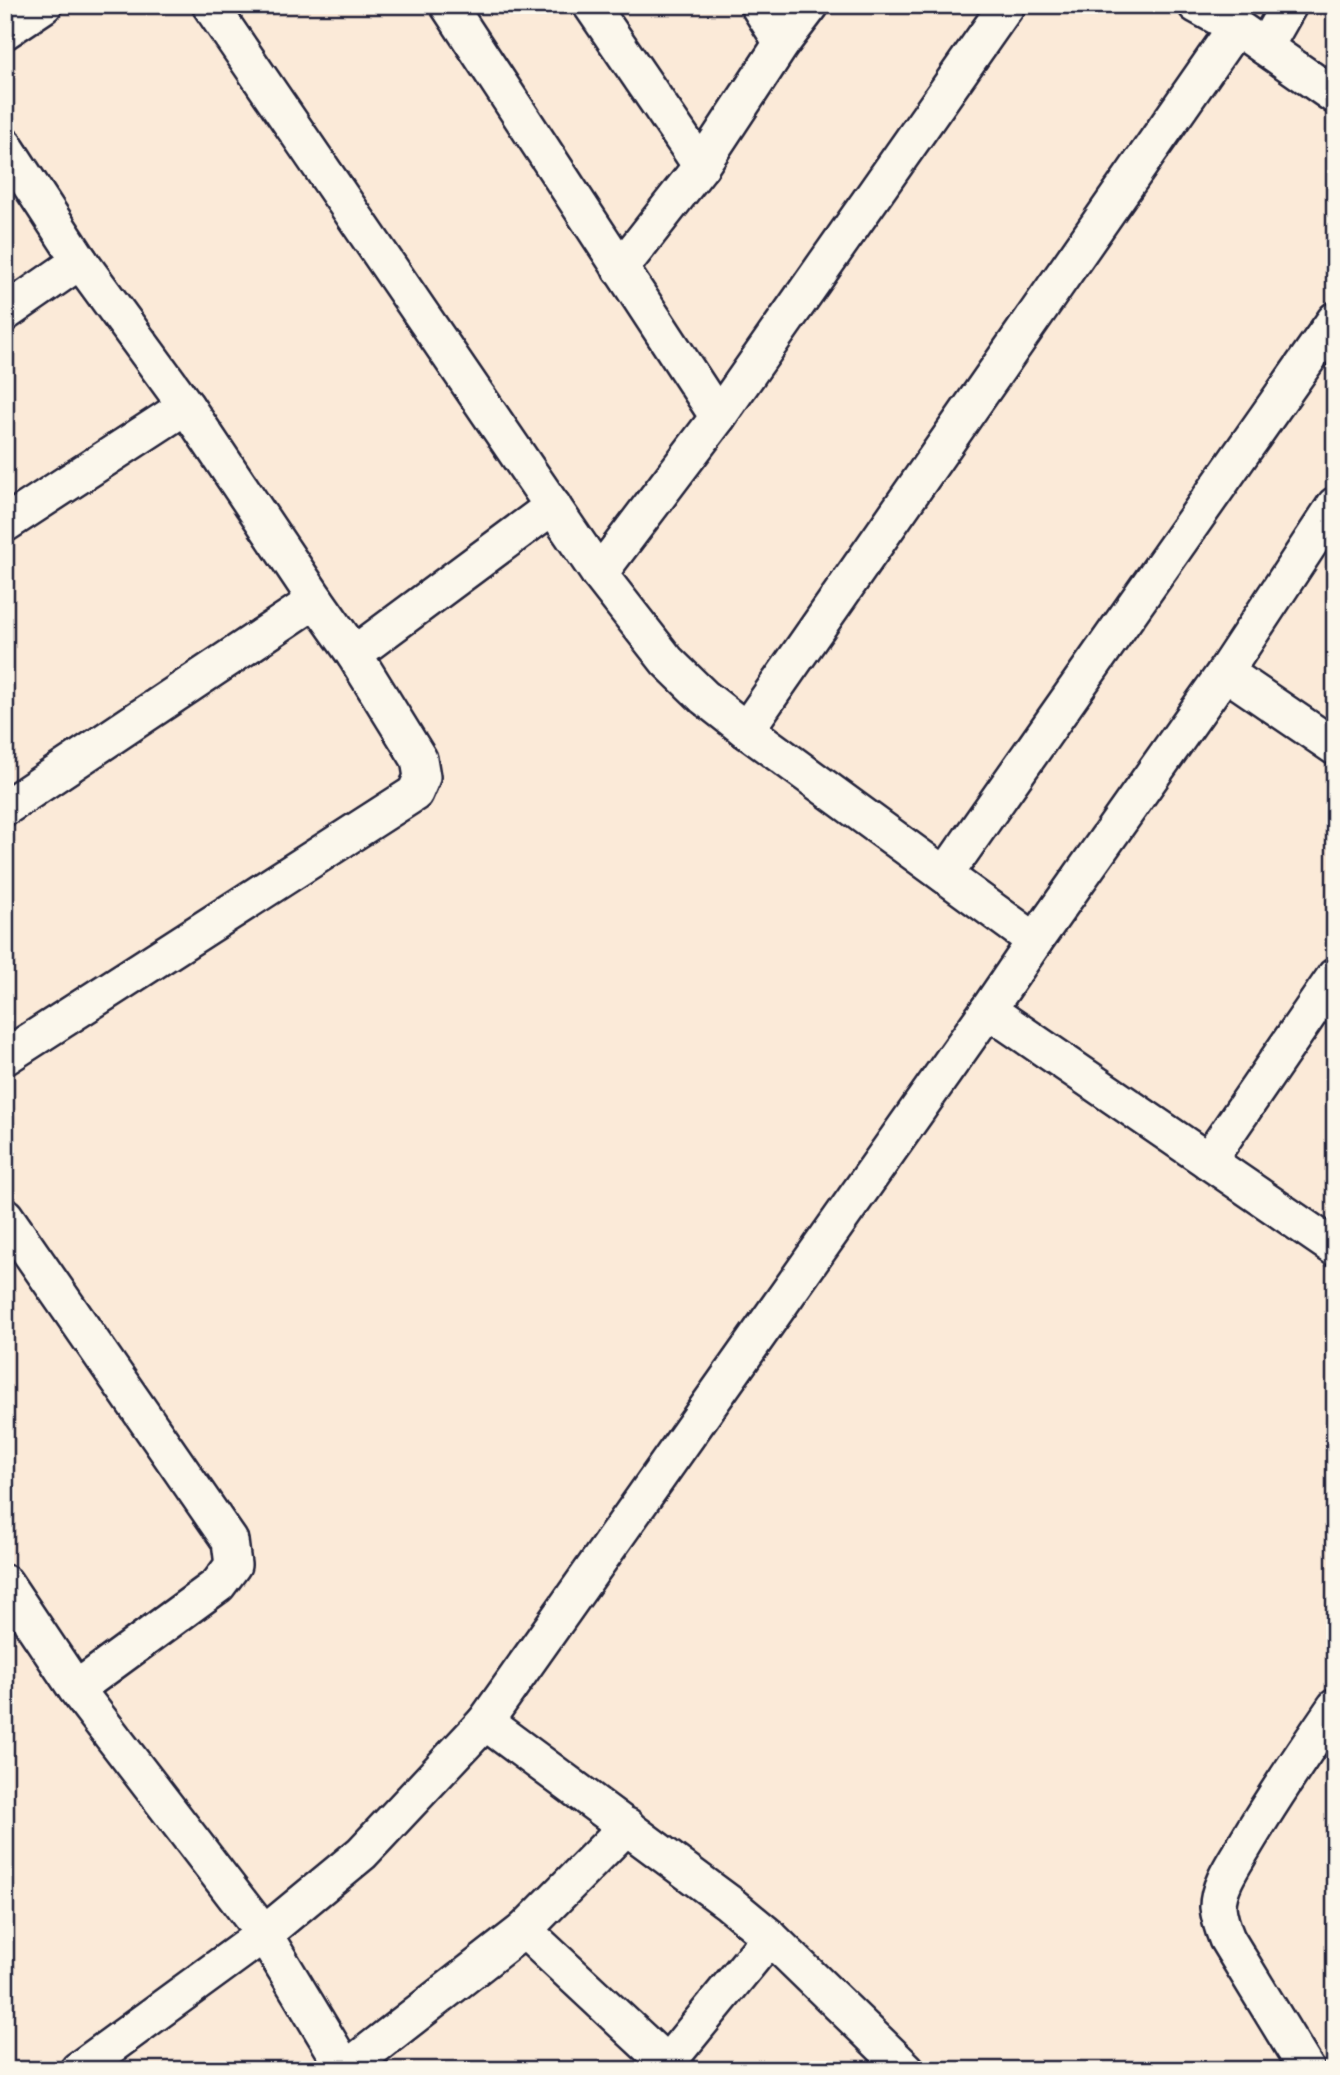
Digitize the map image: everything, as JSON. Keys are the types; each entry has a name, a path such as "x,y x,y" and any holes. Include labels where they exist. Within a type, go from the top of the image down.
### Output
{"street":[{"path":"5,31 44,5"},
{"path":"210,5 599,574 667,660 704,697 746,730 1035,941"},
{"path":"448,5 718,417"},
{"path":"591,5 701,166"},
{"path":"758,5 782,43"},
{"path":"621,269 701,166 782,43 811,5"},
{"path":"599,574 718,417 1007,5"},
{"path":"1196,5 1236,26 1335,96"},
{"path":"1265,47 1290,5"},
{"path":"746,730 1236,26"},
{"path":"5,146 80,261 186,406 355,654 419,759 422,777 415,793 5,1057"},
{"path":"5,313 80,261"},
{"path":"945,875 1335,320"},
{"path":"5,524 186,406"},
{"path":"355,654 553,506"},
{"path":"78,2070 264,1934 362,1853 485,1722 988,1010 1331,518"},
{"path":"5,808 316,600"},
{"path":"1225,672 1335,747"},
{"path":"1208,1161 1335,976"},
{"path":"988,1010 1335,1248"},
{"path":"5,1216 230,1541 233,1565 218,1586 76,1689"},
{"path":"5,1583 76,1689 264,1934 346,2070 524,1930 627,1826"},
{"path":"1307,2070 1227,1939 1218,1907 1222,1889 1232,1868 1278,1789 1335,1707"},
{"path":"485,1722 729,1903 770,1937 907,2070"},
{"path":"524,1930 671,2067 770,1937"}]}
